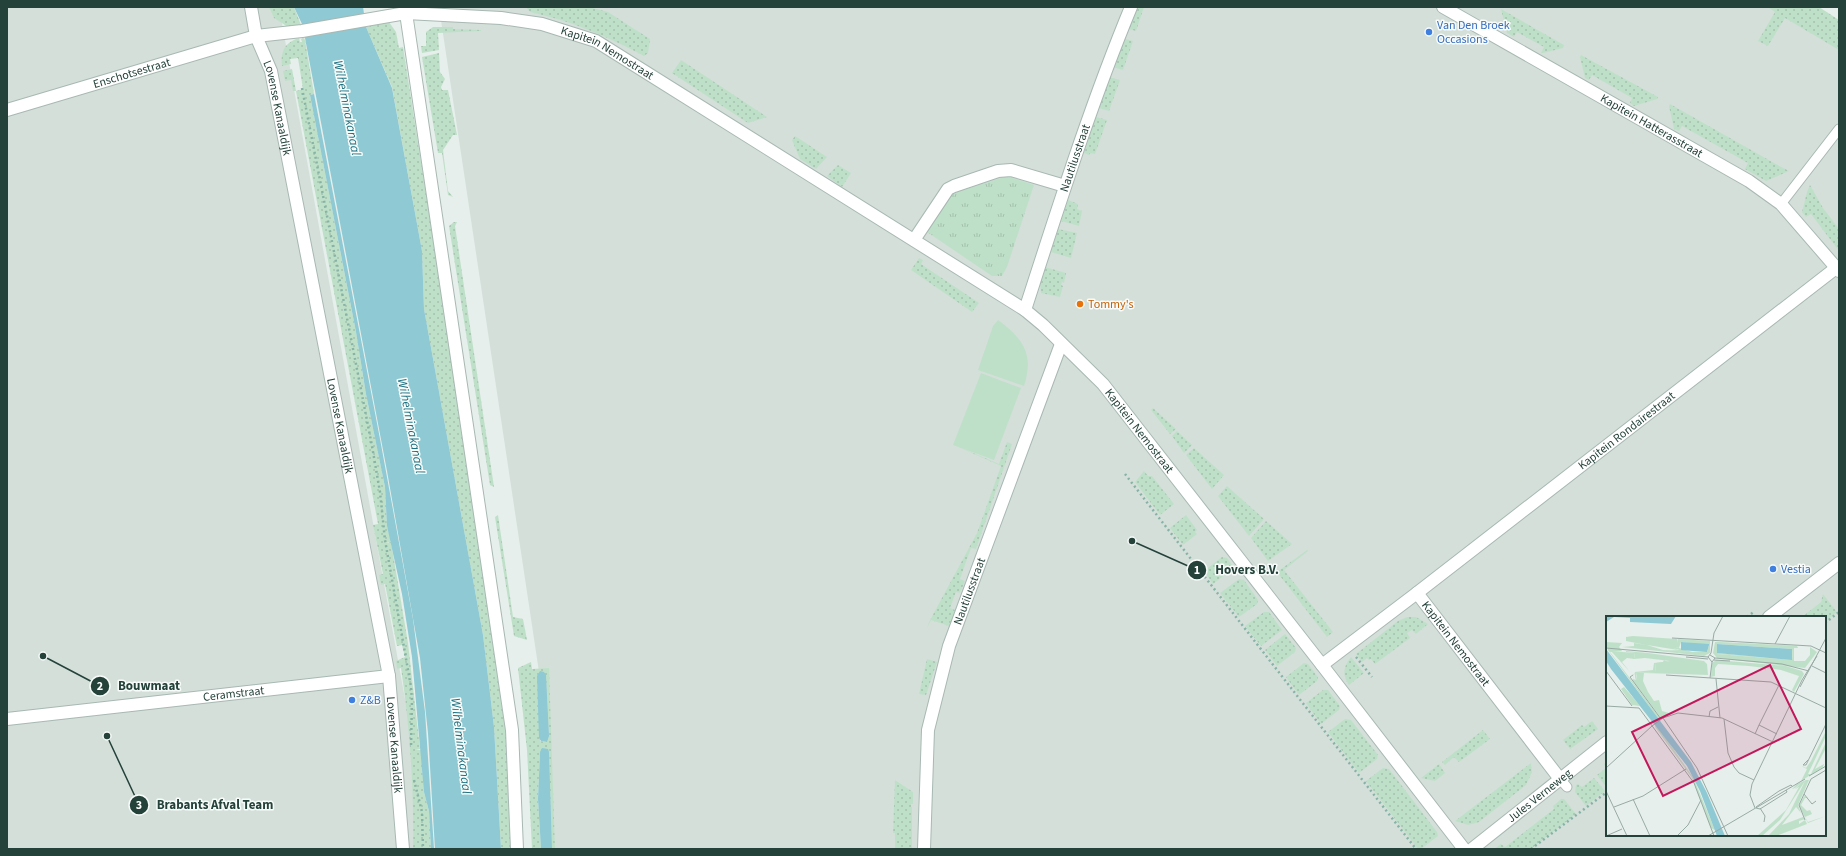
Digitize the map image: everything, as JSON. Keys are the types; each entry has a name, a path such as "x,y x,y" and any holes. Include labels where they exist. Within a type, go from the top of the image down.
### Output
{"street":[{"name":"Lovense Kanaaldijk","path":"251,7 256,36 271,71 389,676 403,849"},
{"name":"Nautilusstraat","path":"1025,310 1065,186 1116,44 1131,7"},
{"name":"Kapitein Hatterasstraat","path":"1443,7 1749,180 1781,204 1838,270"},
{"name":"Kapitein Nemostraat","path":"256,36 302,32 366,20 388,12 501,18 542,24 596,40 1025,310 1103,384 1464,849"},
{"path":"406,13 512,730 517,849"},
{"name":"Enschotsestraat","path":"7,110 256,36"},
{"path":"914,240 948,189 954,186 998,171 1011,170 1065,186"},
{"name":"Kapitein Rondairestraat","path":"1417,593 1838,270"},
{"name":"Nautilusstraat","path":"924,849 928,730 948,646 1061,344"},
{"path":"1770,616 1839,563"},
{"name":"Kapitein Nemostraat","path":"1322,665 1417,593 1564,783"},
{"name":"Ceramstraat","path":"7,718 389,676"},
{"name":"Jules Verneweg","path":"1472,849 1564,783 1606,743"}],"lane":[{"path":"1781,204 1839,129"}],"path":[{"path":"302,88 380,492 384,540 412,700 412,754"},
{"path":"1125,474 1416,849"},
{"path":"1826,622 1839,612"},
{"path":"1347,646 1372,677"},
{"path":"413,775 422,812 423,849"},
{"path":"1531,849 1606,793"}],"shaded area":[{"path":"7,7 279,7 422,792 420,849 7,849"},
{"path":"439,7 1776,7 1839,45 1839,849 541,849 547,725"}],"green space":[{"path":"269,7 294,7 301,25 288,27 274,18"},
{"path":"526,7 589,7 608,12 650,39 648,53 644,56 588,30 560,20 530,12"},
{"path":"1132,7 1144,7 1136,31 1126,28"},
{"path":"1768,7 1819,7 1839,20 1839,50 1785,18 1768,46 1758,41 1775,12"},
{"path":"1501,9 1564,45 1563,48 1541,53 1544,47 1517,32 1514,37 1507,33"},
{"path":"389,22 396,32 399,48 403,47 495,633 505,709 514,849 501,849 494,727 483,635 424,309 422,251 392,87 366,27"},
{"path":"433,27 453,27 453,29 481,31 438,33 439,50 422,53 421,46 426,46 426,32"},
{"path":"299,38 300,42 302,42 301,39 304,38 305,40 314,94 310,95 385,487 387,526 391,541 386,543 391,542 408,643 420,749 415,750 421,750 424,792 429,811 431,849 413,849 413,804 409,736 401,668 397,669 396,661 405,657 402,645 397,646 385,584 381,585 379,575 383,574 373,525 378,524 296,91 303,89 298,58 290,59 291,64 282,66 284,48 290,42"},
{"path":"1122,38 1133,41 1123,70 1113,67"},
{"path":"439,53 440,72 445,79 441,87 442,90 448,90 457,135 453,135 443,150 448,191 453,197 448,195 442,153 438,153 422,57"},
{"path":"1581,55 1658,97 1657,99 1634,106 1630,103 1632,98 1592,75 1589,80 1585,78 1580,57"},
{"path":"681,60 767,117 748,123 672,73"},
{"path":"292,69 296,91 293,91 291,80 285,81 283,71"},
{"path":"1109,77 1120,80 1109,111 1099,108"},
{"path":"1670,104 1789,171 1766,181 1745,169 1748,163 1682,126 1679,131 1674,129 1669,106"},
{"path":"1096,117 1107,120 1095,154 1090,153 1089,155 1084,153"},
{"path":"795,136 827,157 816,169 800,159 792,140"},
{"path":"838,165 851,173 842,187 827,176"},
{"path":"1007,176 1034,185 1007,267 1002,276 992,276 927,232 948,199 954,193"},
{"path":"1810,185 1823,208 1839,229 1839,251 1811,214 1806,217 1802,212"},
{"path":"1068,200 1078,204 1077,209 1082,211 1079,226 1061,221"},
{"path":"454,222 457,222 455,226 494,487 490,485 449,226"},
{"path":"1058,229 1077,233 1071,258 1051,252"},
{"path":"919,258 923,260 921,264 979,303 972,312 911,270"},
{"path":"1045,267 1066,273 1064,283 1062,282 1061,285 1063,286 1060,297 1041,293 1040,284"},
{"path":"998,320 1014,334 1024,348 1028,365 1024,386 978,370 993,326"},
{"path":"981,373 1021,388 994,460 953,445"},
{"path":"1153,408 1176,429 1170,434 1151,410"},
{"path":"1177,431 1192,445 1184,453 1172,436"},
{"path":"1007,442 1012,444 976,549 971,548 960,579 965,581 960,593 956,592 950,608 955,610 949,626 931,620 927,628 929,622 977,533 1001,466 952,444 999,464"},
{"path":"1194,448 1224,475 1212,489 1186,455"},
{"path":"1144,471 1148,476 1152,476 1174,504 1160,515 1135,482"},
{"path":"1227,486 1264,519 1249,536 1218,496"},
{"path":"498,515 513,617 523,619 527,640 514,636 495,517"},
{"path":"1186,515 1197,530 1195,532 1197,534 1183,545 1170,528"},
{"path":"1266,521 1292,544 1268,561 1251,538"},
{"path":"1307,550 1308,551 1284,570 1333,632 1327,637 1277,572"},
{"path":"1222,557 1227,558 1232,565 1231,570 1213,584 1204,571"},
{"path":"1239,579 1244,580 1258,600 1257,604 1239,617 1220,593"},
{"path":"1823,594 1837,612 1826,621 1826,616 1803,616 1821,602"},
{"path":"1264,612 1269,612 1282,630 1261,646 1245,626"},
{"path":"1407,617 1416,617 1428,624 1416,634 1412,630 1407,633 1410,638 1375,664 1371,659 1369,660 1367,658 1362,662 1356,654 1398,621"},
{"path":"1285,634 1296,648 1295,652 1277,666 1265,650"},
{"path":"1351,657 1364,673 1349,685 1345,678 1344,671 1346,664"},
{"path":"927,659 937,662 926,695 919,694"},
{"path":"531,662 532,669 549,668 555,849 552,849 549,752 540,752 538,799 541,849 532,849 527,750 518,668","holes":["546,675 549,736 547,742 540,741"]},
{"path":"1304,663 1308,664 1318,677 1317,681 1299,695 1286,677"},
{"path":"1323,690 1328,690 1340,706 1339,710 1321,724 1306,703"},
{"path":"1345,719 1351,720 1378,755 1377,759 1359,773 1328,732"},
{"path":"1592,721 1598,729 1570,749 1563,740 1582,725 1584,727"},
{"path":"1483,730 1490,739 1459,762 1454,757 1445,765 1442,762"},
{"path":"1531,763 1532,772 1526,785 1479,822 1468,825 1455,821"},
{"path":"1439,764 1445,773 1435,781 1421,778"},
{"path":"1383,768 1389,769 1437,832 1438,836 1421,849 1418,849 1366,781"},
{"path":"1606,768 1606,787 1597,775"},
{"path":"1594,778 1605,791 1586,806 1575,792 1576,785 1578,784 1582,787"},
{"path":"895,780 913,792 913,804 911,804 912,849 895,849 895,833 893,833"},
{"path":"1561,799 1564,799 1576,814 1531,849 1494,849 1501,844 1505,847 1554,809 1553,806"}],"water":[{"name":"Wilhelminakanaal","path":"294,7 363,7 366,27 392,88 422,251 424,309 483,635 494,727 501,849 435,849 428,733 420,658 387,471 305,38 302,24"},
{"path":"314,94 413,619 425,712 434,849 431,849 429,811 424,792 412,657 402,594 387,526 385,487 310,95"},
{"path":"540,671 544,672 546,675 549,736 547,742 541,741 539,738 537,676"},
{"path":"542,748 548,749 549,752 552,849 541,849 538,799 540,752"}],"place":[{"name":"Van Den Broek Occasions","path":"1429,32"},
{"name":"Tommy's","path":"1080,304"},
{"name":"Hovers B.V.","path":"1132,541"},
{"name":"Vestia","path":"1773,569"},
{"name":"Bouwmaat","path":"43,656"},
{"name":"Z&B","path":"352,700"},
{"name":"Brabants Afval Team","path":"107,736"}]}
